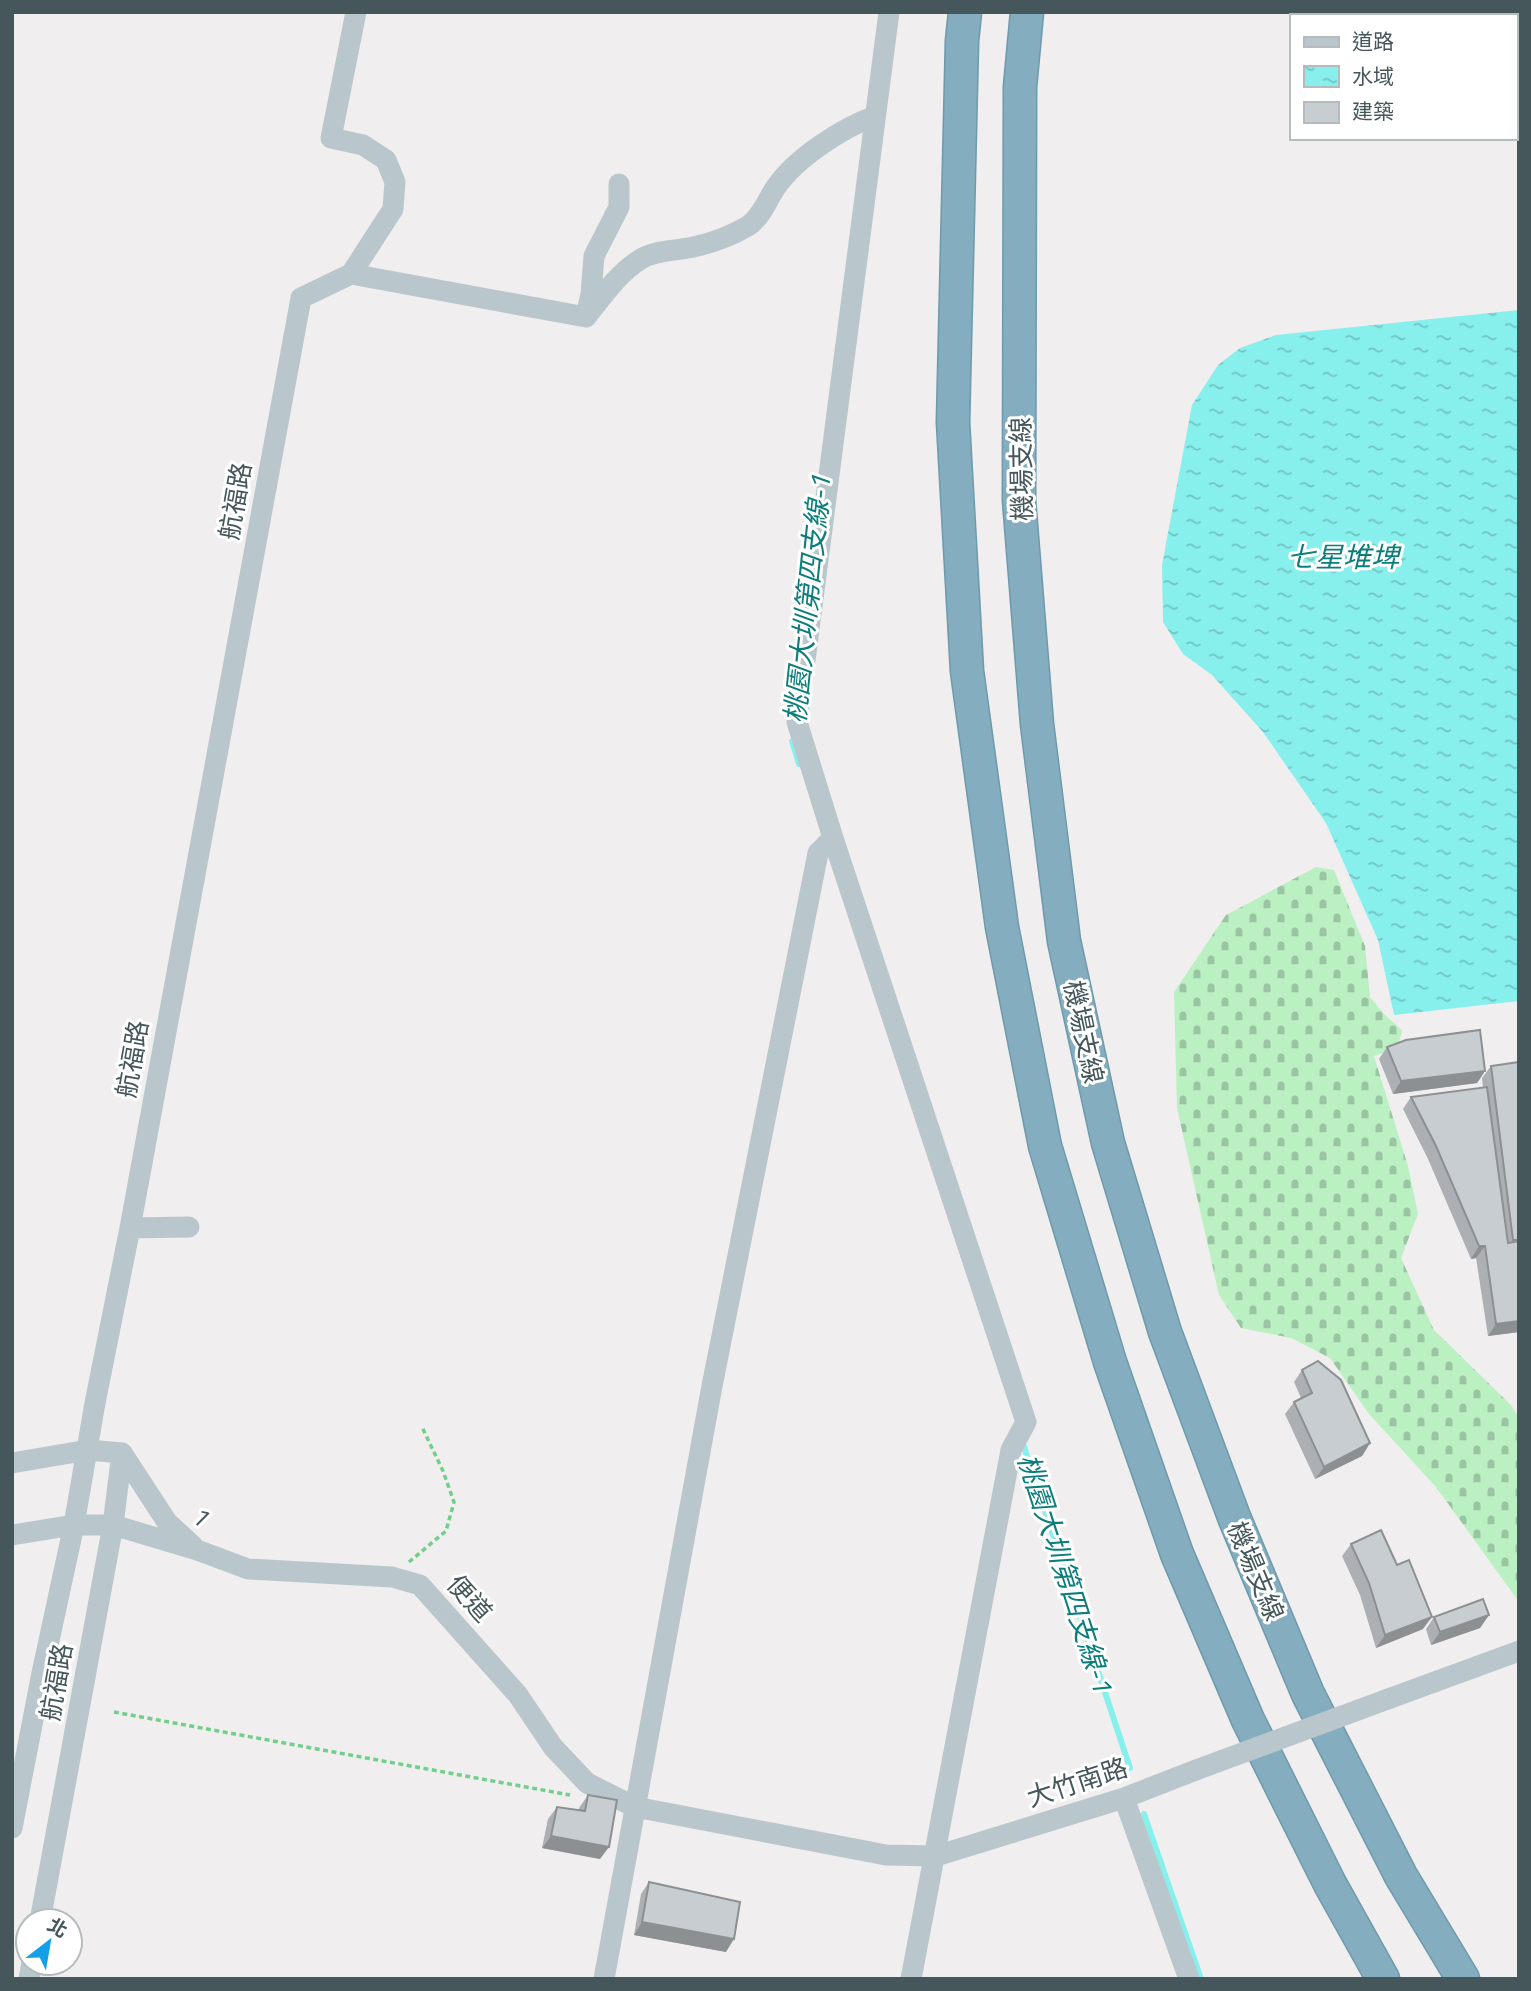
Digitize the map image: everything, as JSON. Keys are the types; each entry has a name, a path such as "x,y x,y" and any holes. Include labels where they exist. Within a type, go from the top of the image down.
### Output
{"highway":[{"path":"965,12 962,41 953,422 967,671 1002,927 1045,1146 1110,1362 1177,1554 1248,1720 1330,1884 1383,1979"},
{"name":"機場支線","path":"1027,12 1020,87 1019,500 1037,724 1064,941 1108,1143 1165,1332 1234,1517 1308,1694 1401,1875 1462,1979"}],"street":[{"path":"356,12 331,138 363,145 386,160 395,182 393,209 351,274 586,317"},
{"path":"889,12 797,722 1026,1422 1011,1450 911,1979"},
{"path":"586,317 613,282 641,259 660,252 721,239 751,225 776,186 797,162 860,121 875,116"},
{"path":"586,317 594,256 619,207 619,184"},
{"name":"航福路","path":"12,1828 74,1525 301,298 351,274"},
{"path":"604,1979 712,1386 818,853 833,838"},
{"path":"130,1228 189,1227"},
{"path":"12,1463 88,1450 122,1453"},
{"name":"航福路","path":"43,1907 113,1525 122,1453"},
{"name":"1","path":"122,1453 167,1522 197,1550"},
{"name":"1","path":"12,1535 74,1525 113,1525 197,1550"},
{"name":"便道","path":"197,1550 248,1569 392,1577 420,1585 518,1695 553,1747 587,1783 635,1807"},
{"name":"大竹南路","path":"635,1807 886,1855 936,1856 1125,1798 1519,1651"},
{"path":"1125,1798 1189,1979"}],"path":[{"path":"392,1577 446,1531 454,1502 422,1427"},
{"path":"114,1712 580,1797"}],"green space":[{"path":"1316,867 1334,870 1365,946 1370,997 1402,1030 1398,1048 1374,1056 1408,1166 1418,1214 1401,1258 1434,1330 1511,1405 1519,1418 1519,1602 1436,1487 1369,1414 1330,1358 1291,1338 1241,1328 1219,1295 1177,1108 1174,992 1226,915"}],"water":[{"name":"七星堆埤","path":"1519,310 1519,1001 1394,1015 1378,940 1326,823 1263,732 1212,675 1183,654 1163,622 1162,565 1192,405 1218,365 1240,348 1276,335"}],"building":[{"path":"1480,1030 1485,1071 1401,1081 1387,1047 1406,1040"},
{"path":"1519,1062 1519,1240 1513,1240 1491,1066"},
{"path":"1487,1087 1508,1243 1519,1241 1519,1321 1496,1324 1485,1246 1479,1246 1436,1146 1411,1097"},
{"path":"1318,1361 1341,1380 1370,1443 1324,1467 1294,1402 1312,1393 1302,1370"},
{"path":"1381,1530 1397,1565 1409,1560 1432,1617 1385,1635 1369,1583 1351,1544"},
{"path":"1483,1599 1489,1615 1440,1632 1434,1617"},
{"path":"588,1795 617,1800 609,1847 551,1836 557,1807 585,1811"},
{"path":"649,1882 740,1902 734,1939 642,1922"}],"waterway":[{"name":"桃園大圳第四支線-1","path":"792,741 799,764"},
{"name":"桃園大圳第四支線-1","path":"1022,1441 1130,1768"},
{"name":"桃園大圳第四支線-1","path":"1144,1814 1201,1979"}]}
